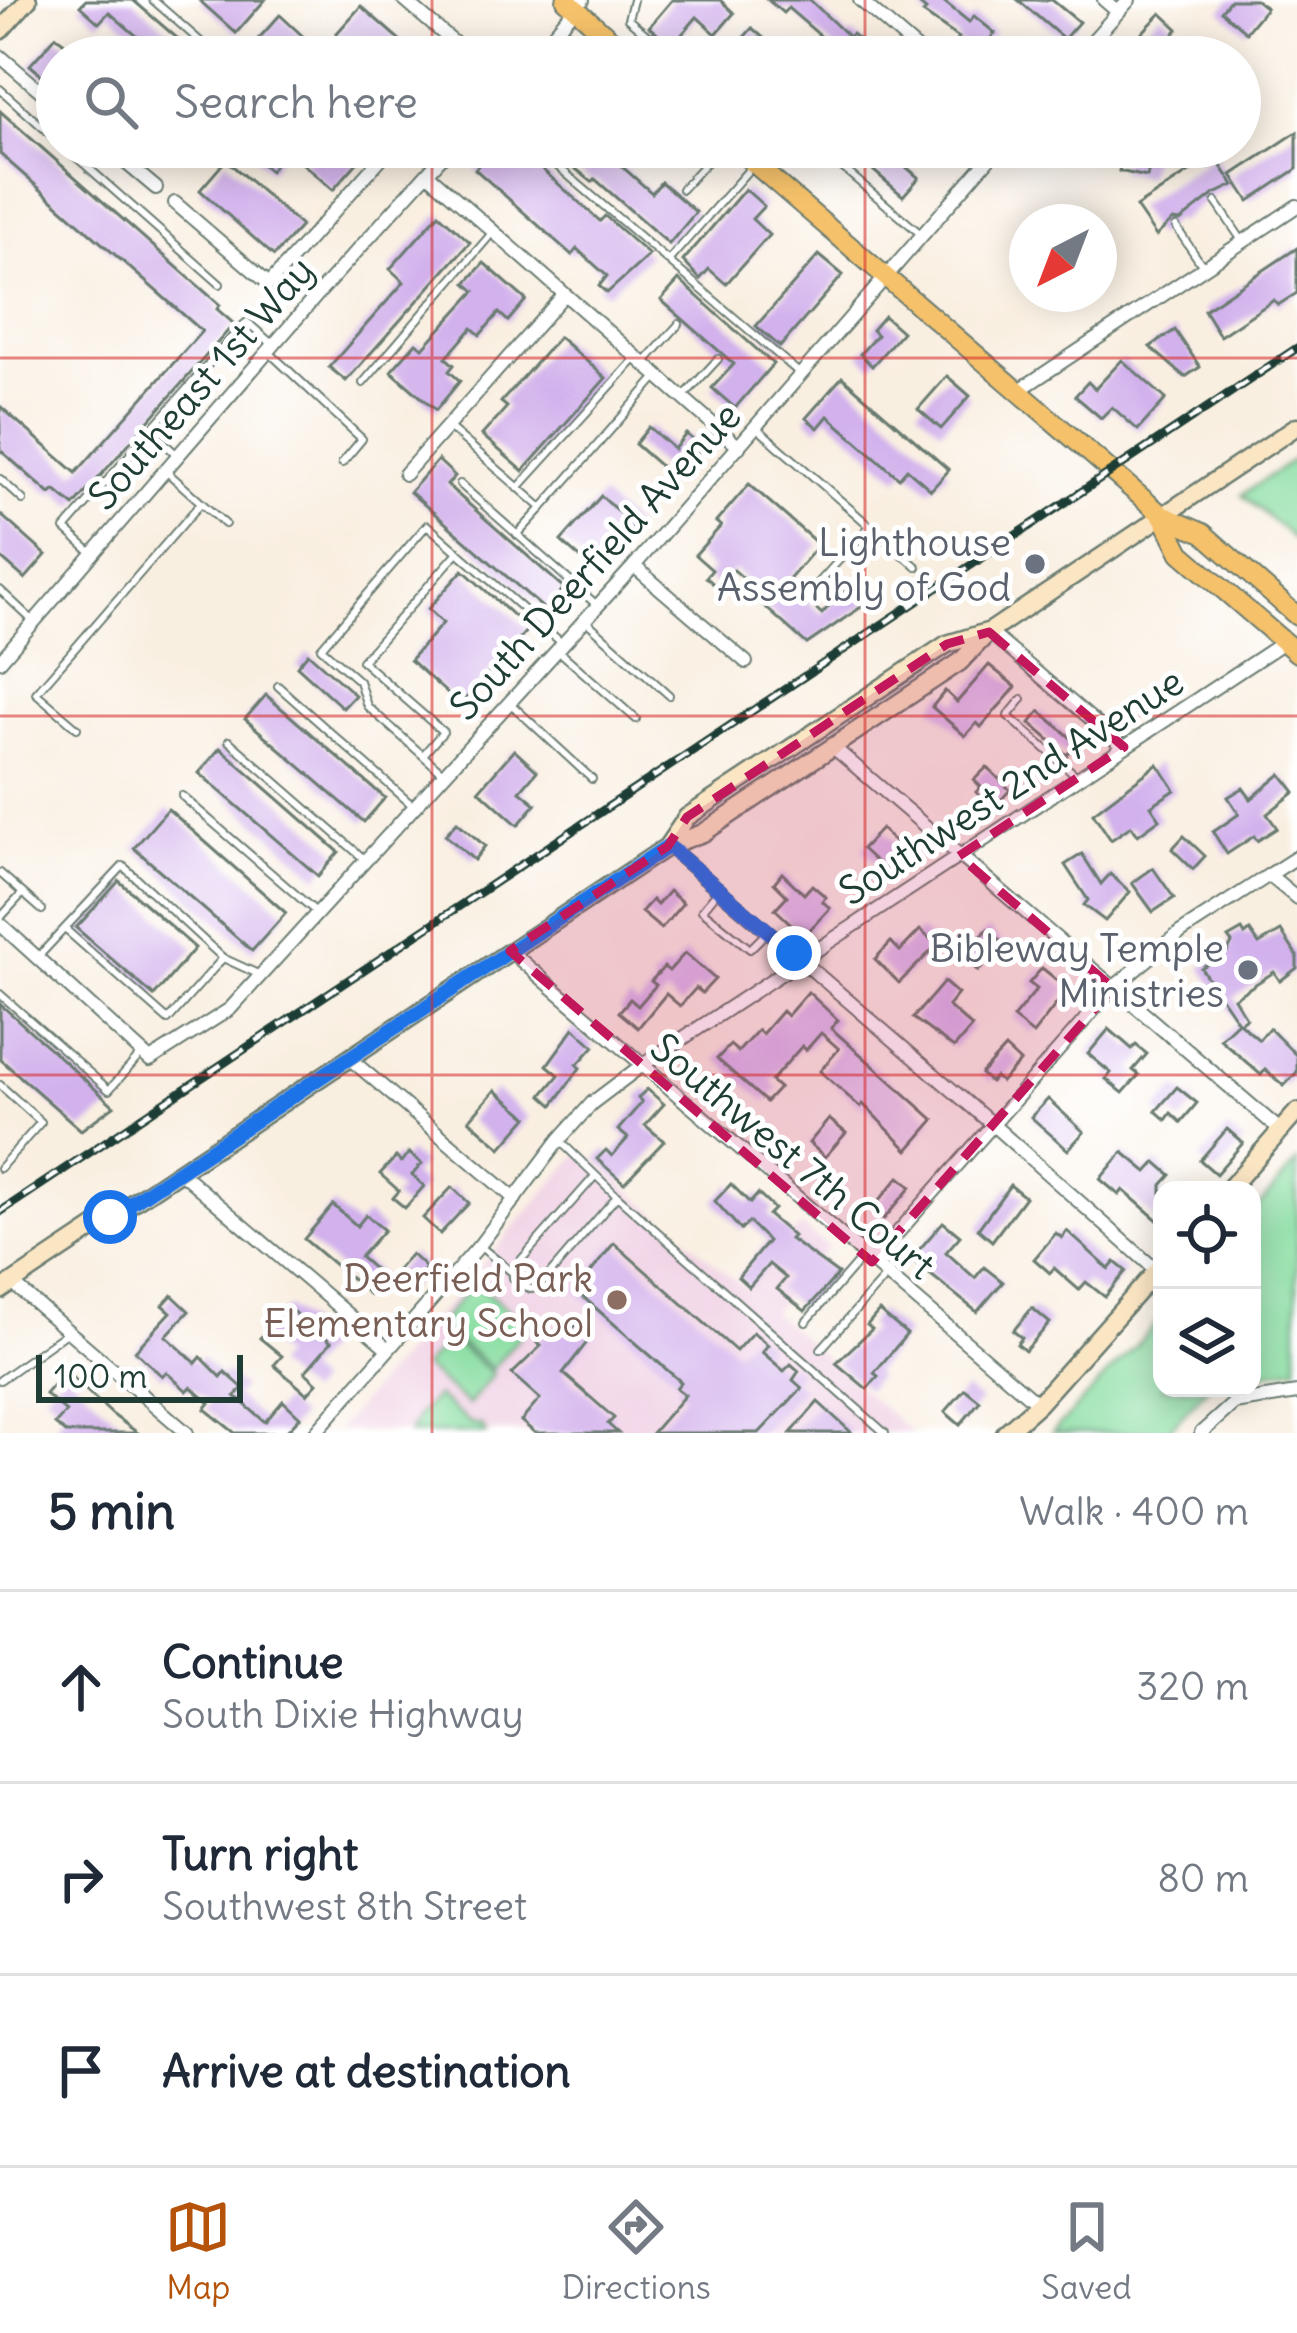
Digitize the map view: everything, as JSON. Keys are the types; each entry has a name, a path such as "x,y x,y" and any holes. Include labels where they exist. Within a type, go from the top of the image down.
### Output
{"main road":[{"path":"0,31 28,0"},
{"path":"575,3 608,36"},
{"path":"759,168 1162,515 1203,533 1297,616"},
{"path":"6,1287 668,846 703,833 833,747 960,662 989,632 1297,426"},
{"path":"1162,515 1181,553 1290,647"},
{"path":"668,846 688,817 707,803 947,644 989,632"},
{"path":"1236,1181 1297,1112"},
{"path":"1005,1433 1038,1404 1153,1275"}],"street":[{"path":"404,0 446,36"},
{"path":"860,0 902,36"},
{"path":"1104,0 1118,12"},
{"path":"1096,36 1129,0"},
{"path":"549,36 575,3"},
{"path":"0,56 36,87"},
{"path":"132,168 156,188"},
{"path":"175,203 269,284 372,168"},
{"name":"Southeast 1st Way","path":"0,661 270,348 433,168"},
{"name":"South Deerfield Avenue","path":"142,1053 151,1060 230,1009 634,566 981,168"},
{"path":"428,174 739,447"},
{"path":"1018,391 1297,206"},
{"path":"405,474 563,296"},
{"path":"634,566 746,662"},
{"path":"989,632 1124,747"},
{"name":"Southwest 2nd Avenue","path":"316,1433 479,1246 592,1103 1078,777 1290,647"},
{"path":"833,747 1280,1130"},
{"path":"668,846 1153,1263"},
{"path":"868,1259 1113,988 1181,932 1297,857"},
{"path":"1269,875 1297,898"},
{"path":"0,924 142,1053"},
{"name":"Southwest 7th Court","path":"510,951 1038,1404"},
{"path":"349,1058 514,1199"},
{"path":"179,1172 388,1349"},
{"path":"6,1287 68,1331 187,1433"},
{"path":"1202,1433 1234,1403 1297,1393"}],"lane":[{"path":"153,0 194,36"},
{"path":"633,0 628,19 648,36"},
{"path":"0,89 36,121"},
{"path":"89,168 220,284"},
{"path":"561,168 801,374"},
{"path":"682,189 701,168"},
{"path":"669,260 750,168"},
{"path":"843,168 922,235"},
{"path":"1216,202 1244,242"},
{"path":"1176,227 1204,268"},
{"path":"364,383 493,232"},
{"path":"92,554 65,529 247,322 362,439 342,463"},
{"path":"518,488 679,324"},
{"path":"682,398 718,358"},
{"path":"517,535 657,377"},
{"path":"448,426 542,508"},
{"path":"756,427 916,567"},
{"path":"152,432 177,455"},
{"path":"165,470 225,524"},
{"path":"0,479 23,500"},
{"path":"460,484 598,606"},
{"path":"77,728 36,693 201,503"},
{"path":"359,681 321,648 427,525 636,719"},
{"path":"812,590 870,526"},
{"path":"444,775 367,706 359,681 362,661 458,552"},
{"path":"0,590 34,623"},
{"path":"585,620 669,695"},
{"path":"362,661 443,732 423,755"},
{"path":"278,686 414,807"},
{"path":"1022,699 1008,716 1078,777"},
{"path":"510,702 592,779"},
{"path":"229,741 366,860"},
{"path":"182,796 318,914"},
{"path":"37,958 123,866 223,958 261,975"},
{"path":"0,873 42,910"},
{"path":"719,890 702,910 750,949 768,932"},
{"path":"0,924 22,893"},
{"path":"64,928 168,1020 223,958"},
{"path":"0,994 109,1090 142,1053"},
{"path":"0,1085 41,1122 0,1168"},
{"path":"559,1140 885,1433"},
{"path":"513,1274 595,1176"},
{"path":"479,1246 521,1285 538,1288 617,1196"},
{"path":"806,1322 868,1259"},
{"path":"821,1349 887,1276"},
{"path":"0,1380 68,1331"}],"highlighted area":[{"path":"989,632 1124,747 959,856 1113,988 872,1262 510,951 668,846 687,817 947,644"}],"shaded area":[{"name":"Deerfield Park Elementary School","path":"582,1150 744,1288 801,1226 828,1247 772,1312 912,1433 336,1431"}],"green space":[{"path":"1297,457 1297,542 1242,495"},
{"path":"1297,1162 1297,1367 1261,1373 1261,1289 1261,1204"},
{"path":"474,1282 528,1326 492,1369 438,1325"},
{"path":"1153,1327 1153,1397 1199,1397 1166,1433 1052,1433"},
{"path":"449,1338 493,1374 468,1405 423,1367"},
{"path":"436,1396 472,1425 481,1425 486,1433 409,1433"}],"building":[{"path":"86,0 133,0 175,36 137,36 109,12 99,23 80,6"},
{"path":"199,0 265,0 236,33"},
{"path":"672,0 720,0 734,13 716,34 697,17 681,36 660,36 649,27"},
{"path":"768,0 810,0 848,36 821,36 788,8 783,13"},
{"path":"914,0 942,0 969,22 974,16 995,33 956,36 923,13 926,10"},
{"path":"1018,0 1052,0 1079,22 1067,36 1060,36"},
{"path":"1230,0 1256,0 1266,8 1246,32 1221,11"},
{"path":"361,6 395,36 338,36"},
{"path":"1161,13 1178,29 1176,36 1142,33"},
{"path":"280,15 303,36 261,36"},
{"path":"0,111 36,143 36,168 65,168 220,305 217,309 234,324 74,506 55,490 50,494 0,450 0,406 76,473 202,331 0,154"},
{"path":"1297,132 1297,169 1249,201 1232,175 1243,168 1261,168 1261,156"},
{"path":"219,168 235,168 301,226 274,256 200,190"},
{"path":"308,168 352,168 333,190"},
{"path":"541,168 600,221 605,216 649,255 607,293 599,286 607,276 577,249 572,255 475,169"},
{"path":"575,168 624,168 652,193 661,182 696,212 669,244 595,179 592,182"},
{"path":"870,168 907,168 919,178 903,196"},
{"path":"1120,168 1149,168 1147,177"},
{"path":"1196,168 1222,168 1234,185 1180,221 1173,220 1156,236 1136,207"},
{"path":"745,189 764,206 752,219 769,235 726,284 709,269 700,279 683,261"},
{"path":"439,214 470,242 346,381 329,367 404,282 390,269"},
{"path":"1297,248 1297,293 1278,305 1274,300 1220,336 1204,310"},
{"path":"819,255 843,275 780,347 756,326"},
{"path":"484,263 526,300 508,321 499,313 480,335 472,328 446,358 454,365 449,371 460,381 436,410 391,371 416,343 423,348 475,291 466,283"},
{"path":"679,280 773,364 735,408 712,388 734,364 661,300"},
{"path":"884,316 902,332 872,366 860,354 877,335 872,330"},
{"path":"1175,330 1200,367 1185,377 1150,347"},
{"path":"559,337 606,378 523,471 482,435 507,407 501,402"},
{"path":"1122,360 1166,399 1138,430 1112,407 1101,418 1075,396 1088,382 1095,389"},
{"path":"947,376 970,396 941,429 918,409"},
{"path":"842,377 949,470 931,490 907,469 899,478 828,416 818,428 806,418"},
{"path":"649,427 674,449 686,434 702,448 675,479 635,444"},
{"path":"438,460 455,476 447,485 564,588 545,610 410,492"},
{"path":"749,484 819,545 786,583 822,614 847,586 867,603 807,644 755,598 760,593 734,570 718,588 706,577 712,570 695,555"},
{"path":"601,496 634,526 595,571 561,541"},
{"path":"0,514 46,555 25,579 0,557"},
{"path":"463,570 528,629 460,705 410,660 443,623 428,609"},
{"path":"308,653 355,695 343,708 297,666"},
{"path":"989,665 1016,687 981,727 977,723 965,736 932,707 945,691 957,702"},
{"path":"266,695 385,798 364,822 245,719"},
{"path":"1040,711 1077,743 1067,755 1030,723"},
{"path":"220,748 339,852 318,876 199,773"},
{"path":"514,750 537,771 520,791 536,804 518,825 479,790"},
{"path":"1158,764 1175,790 1151,806 1160,819 1138,835 1131,826 1111,840 1093,813"},
{"path":"987,767 1010,790 997,804 991,798 986,802 976,792 981,787 974,780"},
{"path":"1281,774 1295,792 1267,814 1277,828 1227,854 1213,832 1239,814 1228,797 1243,788 1251,799"},
{"path":"168,809 286,913 252,951 134,848"},
{"path":"457,822 485,846 474,860 445,835"},
{"path":"881,829 906,852 884,869 862,849"},
{"path":"1184,836 1205,856 1193,869 1172,849"},
{"path":"1082,854 1101,884 1110,874 1130,892 1105,921 1084,905 1088,900 1065,865"},
{"path":"1153,868 1174,898 1153,912 1132,883"},
{"path":"782,873 804,894 812,885 826,897 822,901 830,908 804,936 775,909 787,896 774,883"},
{"path":"119,881 195,948 154,996 76,928"},
{"path":"669,891 683,903 661,929 641,912 652,900 657,905"},
{"path":"988,929 1003,944 978,971 962,956"},
{"path":"920,930 937,945 899,983 875,959 891,942 900,951"},
{"name":"Bibleway Temple Ministries","path":"1242,930 1245,935 1250,931 1259,944 1281,931 1297,956 1297,968 1280,981 1274,972 1234,998 1246,1018 1239,1023 1259,1040 1269,1028 1297,1056 1297,1072 1284,1086 1265,1070 1261,1075 1220,1039 1238,1022 1201,968 1228,951 1232,943 1228,938"},
{"path":"685,953 715,979 702,993 696,988 680,1006 666,994 638,1028 619,1012 630,999 638,1006 656,985 651,981 664,967 669,971"},
{"path":"1042,968 1068,989 1033,1034 1013,1018 1037,989 1029,983"},
{"path":"944,982 958,994 948,1006 972,1027 954,1048 913,1018"},
{"path":"808,992 838,1020 831,1028 934,1120 908,1150 863,1104 860,1107 820,1071 839,1049 821,1033 806,1050 802,1046 771,1081 779,1088 766,1102 717,1059 730,1045 738,1052 782,1011 787,1016"},
{"path":"0,1004 114,1106 81,1130 0,1059"},
{"path":"574,1028 594,1046 553,1105 542,1095 559,1075 547,1065"},
{"path":"1109,1029 1132,1049 1136,1045 1147,1054 1133,1070 1139,1075 1123,1093 1106,1079 1111,1073 1088,1054"},
{"path":"1005,1048 1020,1062 1001,1082 995,1077 990,1082 981,1074"},
{"path":"1177,1087 1197,1103 1181,1122 1171,1113 1166,1120 1156,1111"},
{"path":"647,1089 664,1104 645,1125 664,1141 624,1183 597,1159 606,1150 612,1156 628,1138 618,1130"},
{"path":"495,1090 528,1117 501,1148 469,1120"},
{"path":"1048,1099 1084,1132 1068,1150 1031,1117"},
{"path":"829,1119 846,1133 825,1157 809,1143"},
{"path":"1227,1129 1243,1143 1216,1174 1200,1160"},
{"path":"1123,1152 1147,1172 1156,1162 1171,1175 1166,1181 1153,1181 1153,1216 1123,1190 1119,1195 1100,1179"},
{"path":"409,1153 422,1164 412,1175 424,1186 405,1208 393,1198 399,1191 380,1174 396,1157 401,1162"},
{"path":"899,1177 911,1187 884,1219 872,1209"},
{"path":"731,1184 750,1203 758,1194 774,1209 768,1215 793,1236 790,1239 838,1274 805,1311 777,1289 786,1278 769,1264 749,1287 738,1277 768,1241 749,1222 741,1230 715,1201"},
{"path":"1010,1185 1025,1197 992,1241 978,1229"},
{"path":"452,1187 469,1203 440,1234 423,1218"},
{"path":"333,1205 357,1226 366,1215 384,1230 360,1257 383,1277 369,1294 304,1239"},
{"path":"943,1222 960,1236 946,1252 975,1278 984,1267 1003,1282 977,1312 911,1259"},
{"path":"1067,1231 1109,1269 1115,1262 1126,1271 1105,1297 1086,1282 1079,1290 1054,1268 1050,1273 1034,1259 1056,1233 1062,1238"},
{"path":"614,1243 736,1351 753,1332 768,1345 762,1352 784,1371 791,1364 799,1371 793,1380 802,1388 759,1433 652,1433 685,1395 676,1388 681,1382 576,1291"},
{"path":"411,1254 426,1268 402,1296 387,1282"},
{"path":"172,1295 189,1311 166,1336 196,1363 201,1357 221,1377 225,1372 243,1388 235,1396 265,1422 283,1401 300,1417 285,1433 235,1433 205,1409 210,1403 191,1387 187,1391 166,1372 162,1376 135,1351 171,1312 163,1305"},
{"path":"287,1307 331,1342 305,1372 317,1383 307,1394 274,1365 282,1356 260,1338"},
{"path":"1032,1308 1050,1323 1025,1351 1017,1344 1022,1338 1013,1331"},
{"path":"879,1311 907,1334 874,1373 878,1376 867,1389 836,1363 872,1329 867,1325"},
{"path":"564,1320 592,1336 563,1373 614,1418 608,1424 618,1433 535,1433 521,1421 540,1399 512,1374 541,1346 537,1343 549,1330 553,1333"},
{"path":"65,1371 138,1433 66,1433 55,1424 66,1412 45,1394"},
{"path":"965,1389 980,1401 960,1425 945,1412"},
{"path":"818,1402 852,1433 791,1433"}],"railway":[{"path":"0,1212 1297,348"}],"place":[{"name":"Lighthouse Assembly of God","path":"1035,564"},
{"name":"Bibleway Temple Ministries","path":"1248,970"},
{"name":"Deerfield Park Elementary School","path":"617,1300"}],"route":[{"path":"110,1217 668,846 794,953"}]}
